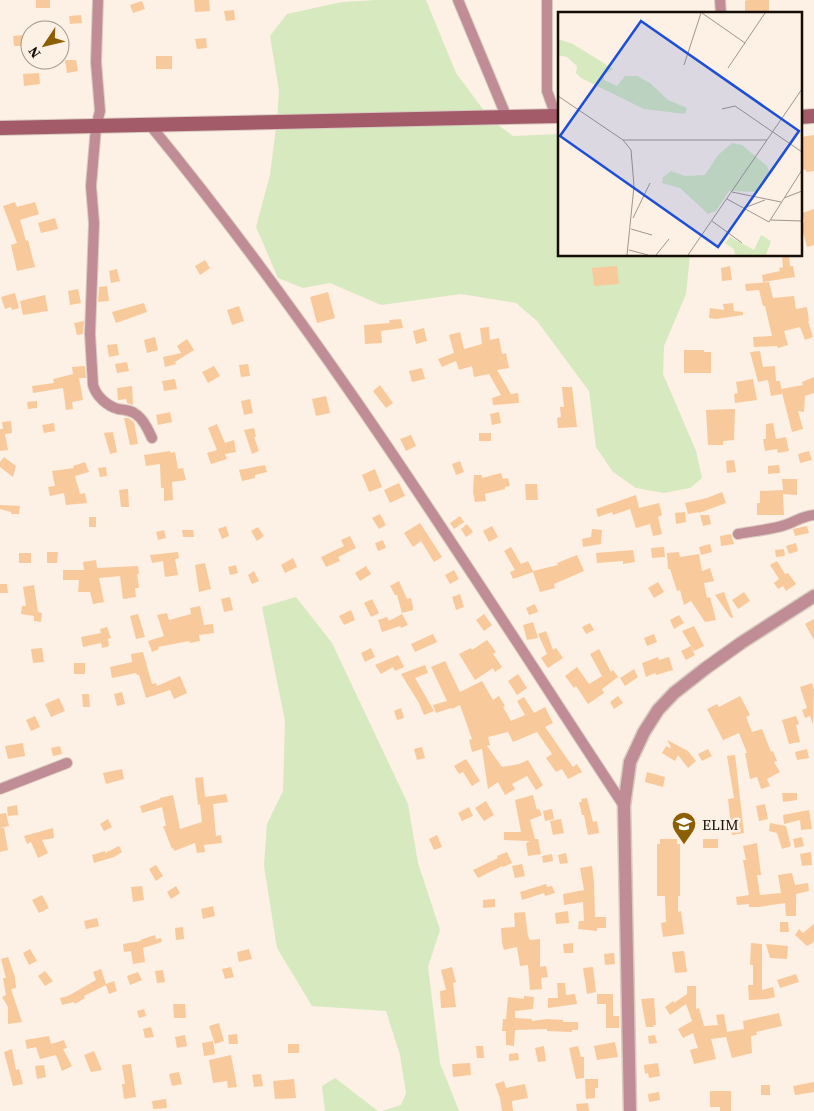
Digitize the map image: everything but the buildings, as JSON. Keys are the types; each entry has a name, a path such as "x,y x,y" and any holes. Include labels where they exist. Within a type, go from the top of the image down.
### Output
{"main road":[{"path":"0,128 557,116"}],"street":[{"path":"98,0 96,62 100,111 96,127 92,186 94,223 90,334 94,385 96,393 116,408 130,410 138,416 144,422 152,438"},
{"path":"458,0 507,118"},
{"path":"545,2 547,91 557,116"},
{"path":"150,125 200,186 354,396 624,806"},
{"path":"738,534 786,525 799,518 814,515"},
{"path":"630,1111 624,806 630,762 644,732 658,710 674,694 741,643 814,596"},
{"path":"0,789 68,763"}],"green space":[{"path":"426,0 456,73 491,120 513,136 558,134 558,256 690,256 686,294 664,346 663,374 696,451 702,478 690,488 664,493 636,488 613,472 596,447 589,391 537,321 516,303 461,294 381,305 330,283 303,288 278,278 256,227 270,175 277,120 279,91 270,36 287,14 342,2"},
{"path":"296,597 332,643 408,804 418,863 440,930 428,967 440,1063 459,1111 382,1111 401,1105 406,1093 400,1055 386,1011 312,1006 277,948 264,866 267,824 283,791 285,721 262,607"},
{"path":"335,1078 378,1111 325,1111 322,1086"}],"place":[{"name":"ELIM","path":"684,845"}]}
